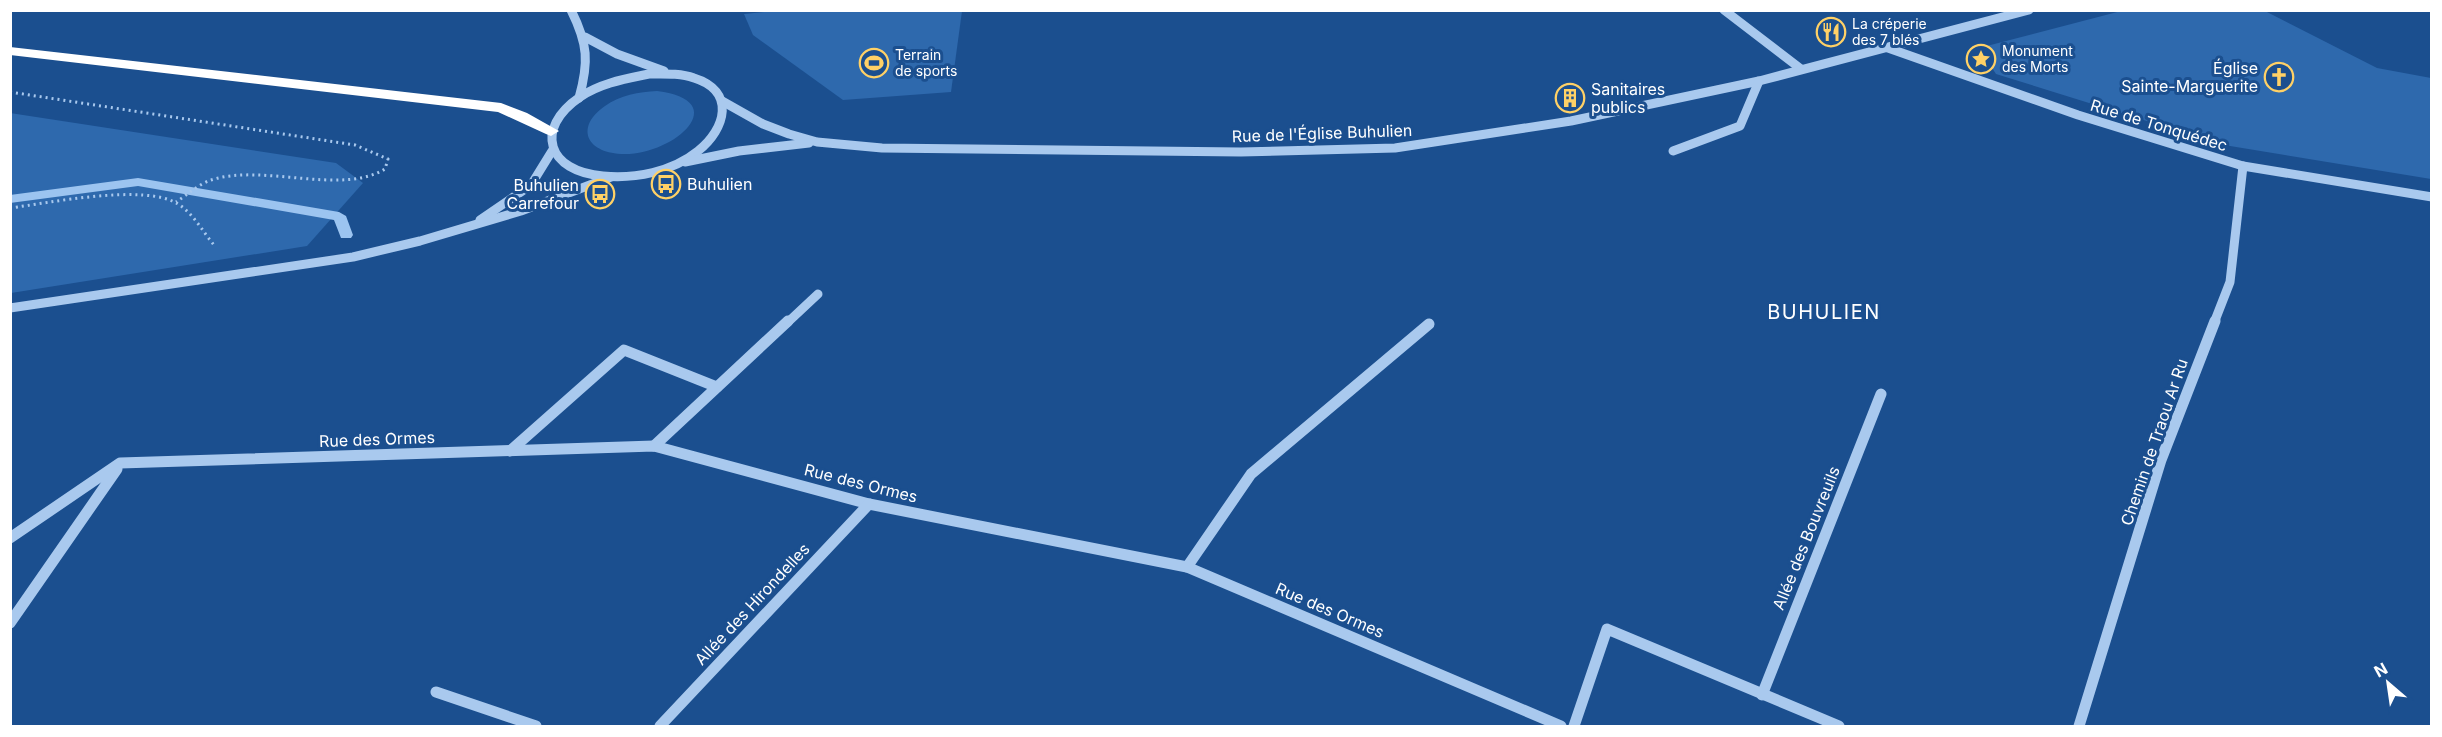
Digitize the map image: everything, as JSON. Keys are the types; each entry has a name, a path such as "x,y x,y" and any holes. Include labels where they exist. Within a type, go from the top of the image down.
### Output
{"highway":[{"path":"10,51 501,108 551,130"}],"street":[{"path":"571,10 585,37 586,71 579,98"},
{"path":"1724,10 1801,69"},
{"name":"Rue de l'Église Buhulien","path":"722,101 763,124 789,135 817,142 882,148 1241,152 1395,148 1571,121 1759,81 2029,10"},
{"path":"585,37 617,54 673,74 696,79 713,88 722,101 724,115 719,129 707,143 690,156 668,167 639,175 611,177 584,174 564,165 552,152 551,130 557,119 579,98 600,86 624,78 649,74 673,74"},
{"name":"Rue de Tonquédec","path":"1887,48 2078,116 2243,166 2432,197"},
{"path":"1672,151 1740,126 1759,81"},
{"name":"Rue de l'Église Buhulien","path":"668,167 717,155 817,142"},
{"path":"470,226 531,185 552,152"},
{"name":"Chemin de Traou Ar Ru","path":"2079,726 2161,460 2230,282 2243,166"},
{"path":"10,308 353,257 521,211 611,177"},
{"path":"654,446 818,294"},
{"path":"1187,567 1251,474 1429,324"},
{"path":"510,451 624,350 717,387"},
{"name":"Allée des Bouvreuils","path":"1762,694 1881,394"},
{"name":"Rue des Ormes","path":"120,463 654,446 869,504 1187,567 1561,726"},
{"path":"10,538 120,463"},
{"path":"10,623 120,463"},
{"name":"Allée des Hirondelles","path":"660,726 869,504"},
{"path":"1574,726 1607,628 1839,726"},
{"path":"436,692 536,726"}],"path":[{"path":"10,92 355,145 388,159 385,170 372,177 347,180 279,175 210,180 176,202"},
{"path":"10,208 100,197 150,195 176,202 214,246 205,251"}],"shaded area":[{"path":"2125,10 2265,11 2377,68 2431,78 2431,179 2224,145 1996,74 1979,48"},
{"name":"Terrain de sports","path":"773,11 962,11 951,92 843,100 753,35 744,14"},
{"path":"657,91 680,97 692,105 694,116 688,127 676,138 640,153 609,152 593,143 588,130 590,122 605,106 630,95"},
{"path":"10,113 336,163 363,183 307,246 11,293"}],"waterway":[{"path":"10,199 138,182 339,216 346,235"}],"place":[{"name":"La créperie des 7 blés","path":"1831,32"},
{"name":"Monument des Morts","path":"1981,59"},
{"name":"Terrain de sports","path":"874,63"},
{"name":"Église Sainte-Marguerite","path":"2279,77"},
{"name":"Sanitaires publics","path":"1570,98"},
{"name":"Buhulien","path":"666,184"},
{"name":"Buhulien Carrefour","path":"600,194"}],"district":[{"name":"BUHULIEN","path":"1824,312"}]}
